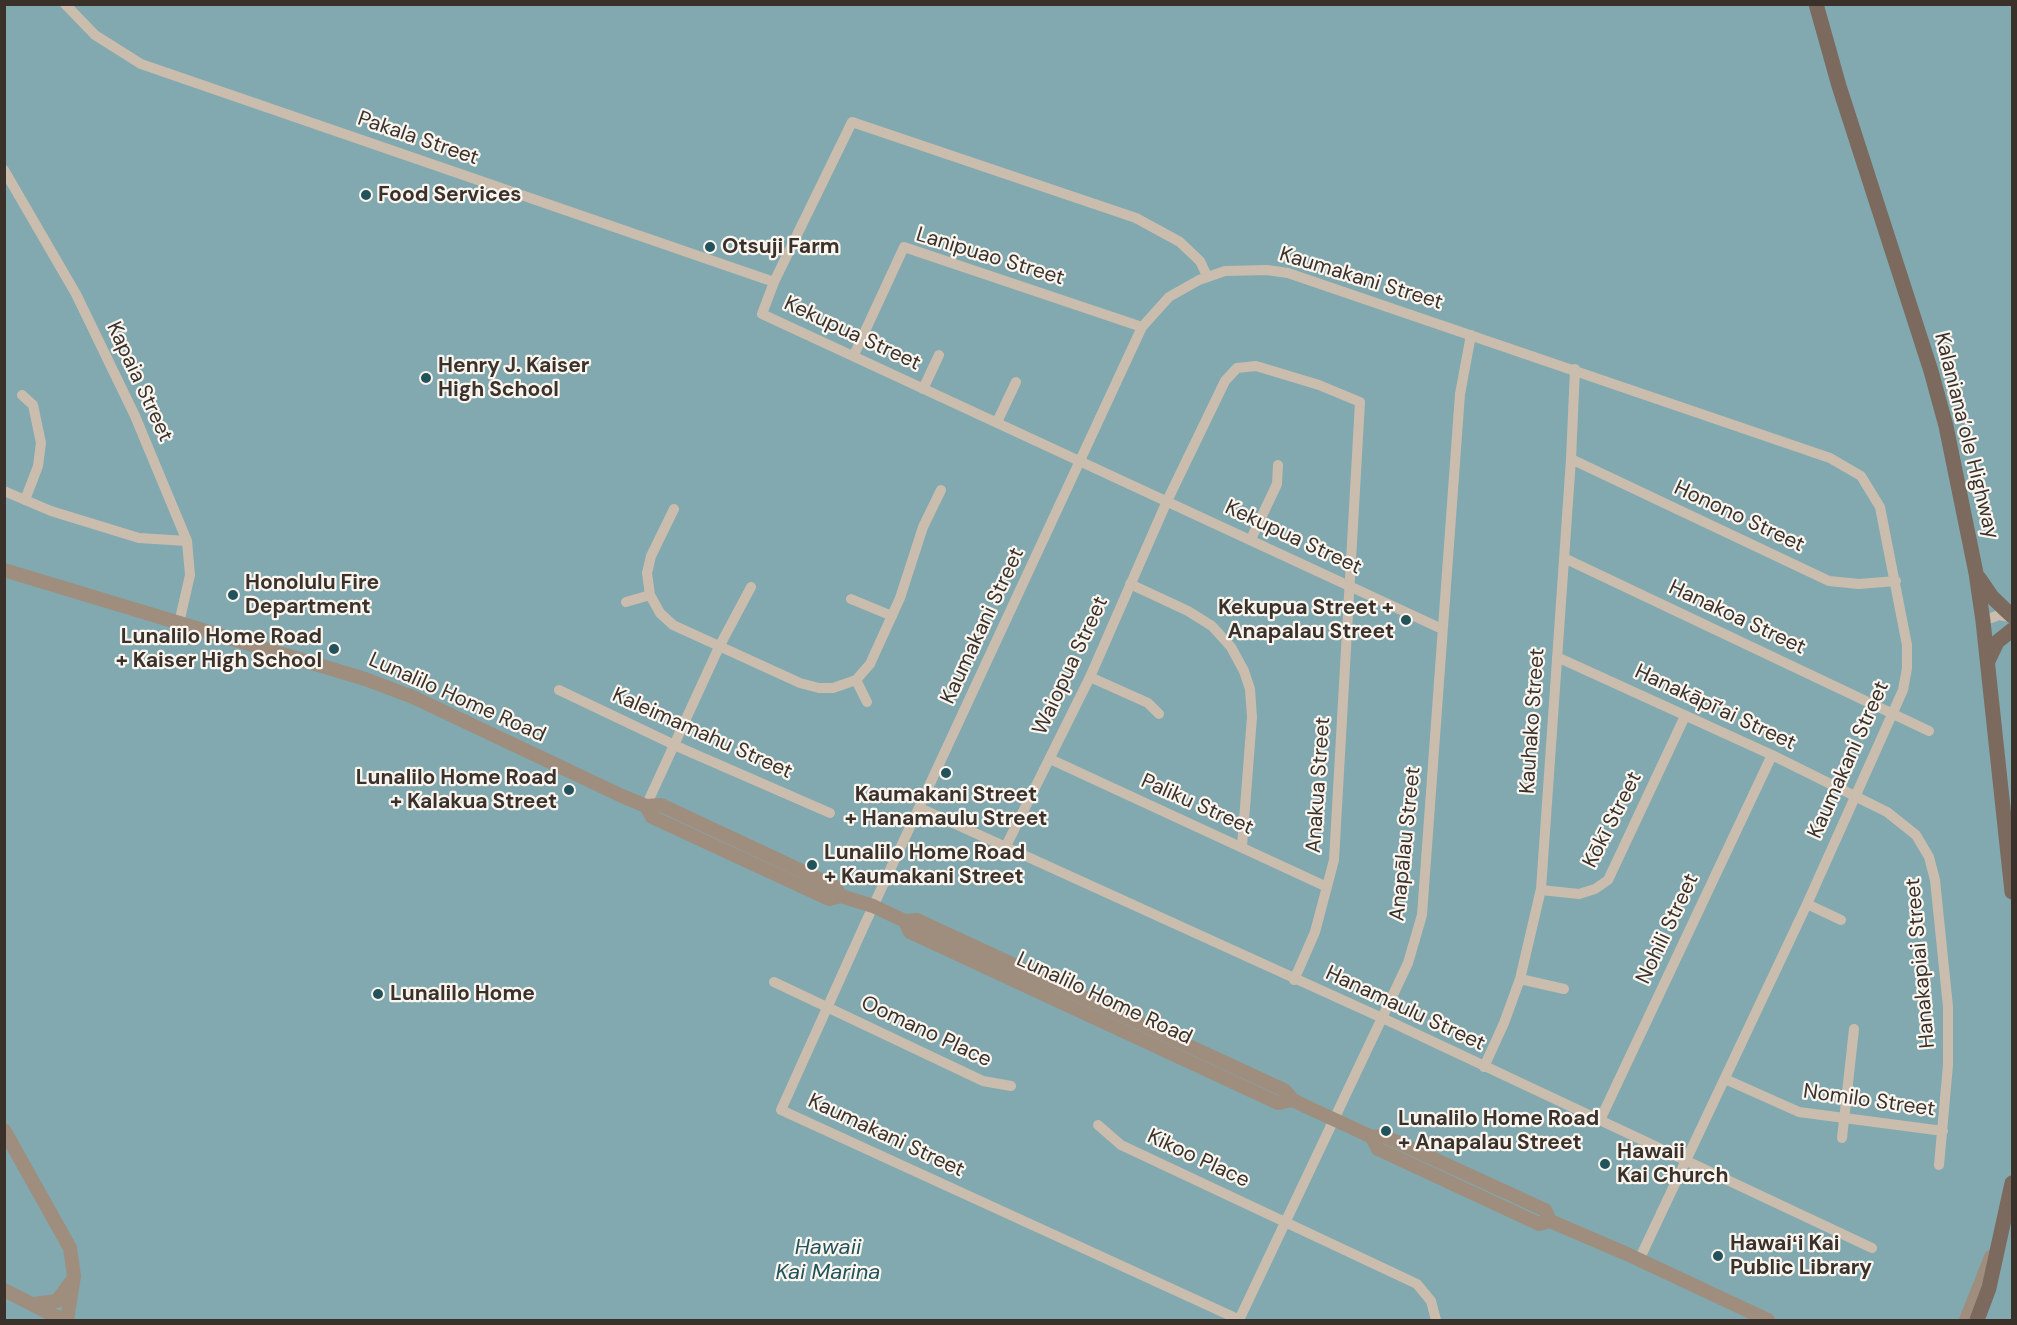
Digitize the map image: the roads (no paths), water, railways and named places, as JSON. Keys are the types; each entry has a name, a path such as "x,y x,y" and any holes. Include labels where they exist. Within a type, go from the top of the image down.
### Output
{"main road":[{"name":"Kalaniana’ole Highway","path":"1816,4 1851,124 1931,371 1976,573 2013,892"},
{"name":"Lunalilo Home Road","path":"4,570 365,679 413,698 646,806 661,805 834,886 842,896 873,906 905,921 910,932 1278,1103 1293,1100 1372,1137 1378,1149 1539,1224 1550,1221 1768,1320"},
{"path":"1976,573 1992,597 2013,617"},
{"path":"1988,661 1997,642 2013,630"},
{"path":"4,1130 70,1248 74,1276 65,1320 4,1290"},
{"path":"1977,1320 1989,1288 2013,1182"},
{"path":"1966,1320 2006,1213"},
{"path":"32,1304 57,1301 74,1276"}],"street":[{"name":"Pakala Street","path":"65,4 95,35 141,63 774,282"},
{"name":"Kekupua Street","path":"1207,276 1200,261 1180,242 1136,218 852,122 774,282 762,314 1442,629"},
{"name":"Kapaia Street","path":"4,170 76,294 135,416 187,541 190,575 179,623"},
{"name":"Lanipuao Street","path":"854,355 904,247 1142,327"},
{"name":"Kaumakani Street","path":"1240,1320 781,1110 873,906 921,808 1142,327 1169,297 1207,276 1225,271 1288,273 1575,369 1830,458 1852,469 1869,486 1880,507 1896,581 1908,661 1903,690 1807,904 1639,1260"},
{"name":"Anapālau Street","path":"1240,1320 1380,1018 1408,963 1422,915 1460,394 1471,335"},
{"path":"923,388 939,355"},
{"name":"Waiopua Street","path":"1006,846 1090,677 1167,501 1225,381 1238,368 1256,366 1319,385 1360,402 1351,586"},
{"name":"Kauhako Street","path":"1484,1066 1504,1023 1520,979 1541,890 1571,459 1575,369"},
{"path":"997,422 1016,382"},
{"path":"22,395 33,405 41,443 36,474 25,500"},
{"name":"Honono Street","path":"1571,459 1829,580 1859,584 1896,581"},
{"path":"1251,539 1277,484 1278,465"},
{"path":"674,509 648,565 647,582 650,595 666,620 719,647 809,687 833,688 856,680 870,664 906,582 923,528 941,490"},
{"path":"4,491 51,511 139,538 187,541"},
{"name":"Hanakoa Street","path":"1564,558 1929,731"},
{"path":"1130,584 1188,611 1212,626 1231,647 1244,671 1250,689 1252,717 1242,846"},
{"name":"Anakua Street","path":"1294,980 1315,932 1334,860 1351,586"},
{"path":"646,806 719,647 751,587"},
{"path":"626,602 650,595"},
{"path":"851,599 892,616"},
{"path":"1983,621 1999,615 2013,617"},
{"name":"Hanakāpī‘ai Street","path":"1557,657 1772,755 1854,798"},
{"path":"1090,677 1148,704 1159,714"},
{"path":"856,680 867,702"},
{"name":"Kaleimamahu Street","path":"560,690 673,744 830,813"},
{"name":"Kōkī Street","path":"1541,890 1579,894 1595,889 1608,880 1685,716"},
{"name":"Nohili Street","path":"1600,1120 1772,755"},
{"name":"Paliku Street","path":"1050,759 1327,887"},
{"name":"Hanakapiai Street","path":"1854,798 1887,812 1907,826 1923,845 1933,870 1948,1018 1948,1065 1939,1165"},
{"name":"Hanamaulu Street","path":"921,808 1484,1066 1872,1248"},
{"path":"1807,904 1841,920"},
{"path":"1520,979 1564,989"},
{"name":"Oomano Place","path":"774,982 983,1081 1011,1086"},
{"path":"1842,1138 1854,1029"},
{"name":"Nomilo Street","path":"1725,1079 1786,1108 1845,1119 1943,1131"},
{"name":"Kikoo Place","path":"1098,1125 1121,1145 1417,1284 1431,1301 1436,1320"}],"water":[{"name":"Hawaii Kai Marina","path":"5,5 2012,5 2012,1320 5,1320"}],"place":[{"name":"Food Services","path":"366,195"},
{"name":"Otsuji Farm","path":"710,247"},
{"name":"Henry J. Kaiser High School","path":"426,378"},
{"name":"Honolulu Fire Department","path":"233,595"},
{"name":"Kekupua Street + Anapalau Street","path":"1406,620"},
{"name":"Lunalilo Home Road + Kaiser High School","path":"334,649"},
{"name":"Kaumakani Street + Hanamaulu Street","path":"946,773"},
{"name":"Lunalilo Home Road + Kalakua Street","path":"569,790"},
{"name":"Lunalilo Home Road + Kaumakani Street","path":"812,865"},
{"name":"Lunalilo Home","path":"378,994"},
{"name":"Lunalilo Home Road + Anapalau Street","path":"1386,1131"},
{"name":"Hawaii Kai Church","path":"1605,1164"},
{"name":"Hawaiʻi Kai Public Library","path":"1718,1256"}]}
